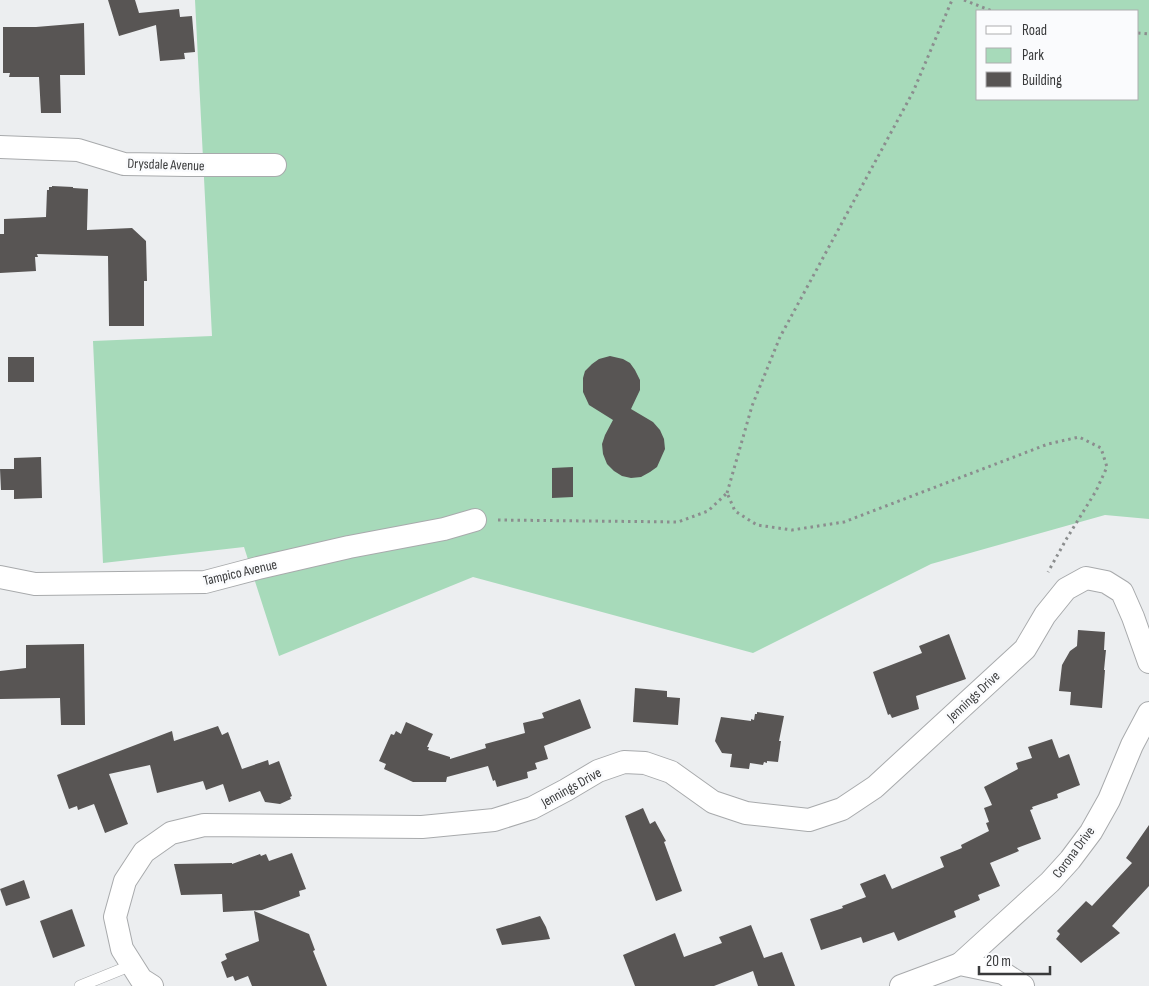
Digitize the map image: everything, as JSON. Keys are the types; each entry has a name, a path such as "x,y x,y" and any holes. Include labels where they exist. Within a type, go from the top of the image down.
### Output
{"street":[{"name":"Drysdale Avenue","path":"0,147 78,150 124,164 188,166 274,165"},
{"name":"Tampico Avenue","path":"0,577 35,584 205,582 349,547 444,529 475,520"},
{"name":"Jennings Drive","path":"152,986 141,979 122,949 115,917 125,881 144,852 171,833 204,824 422,827 494,820 532,808 598,771 624,762 645,763 671,772 713,802 746,813 808,820 842,809 875,787 1025,649 1045,615 1066,589 1086,578 1106,582 1122,592 1149,662"},
{"name":"Corona Drive","path":"960,964 1050,882 1070,860 1091,832 1109,800 1132,744 1149,713"},
{"path":"901,986 960,964 1003,973 1023,986"}],"lane":[{"path":"80,986 132,965"}],"path":[{"path":"475,520 678,522 708,511 726,493 752,406 780,337 913,92 952,0"},
{"path":"964,0 989,10"},
{"path":"726,493 735,511 757,525 792,530 844,522 1048,444 1079,437 1101,448 1106,467 1096,491 1047,574"}],"green space":[{"path":"195,0 1149,0 1149,519 1105,515 931,564 753,653 473,577 279,656 244,547 103,563 93,341 212,336"}],"building":[{"path":"108,0 135,0 139,13 179,9 180,17 192,16 195,52 184,53 185,59 160,61 156,25 119,36"},
{"path":"84,23 85,75 60,75 61,113 41,113 39,77 9,77 10,73 3,73 3,27 36,27"},
{"path":"52,186 88,189 87,230 132,228 146,241 147,281 144,281 144,326 109,326 108,256 37,254 38,257 35,257 36,271 0,273 0,234 4,234 4,219 46,217 47,190"},
{"path":"610,356 623,359 630,363 635,370 640,380 640,390 631,409 653,422 660,430 664,439 665,449 657,467 641,477 631,478 622,476 607,464 602,444 613,420 589,405 583,392 585,371 599,359"},
{"path":"8,357 34,357 34,382 8,382"},
{"path":"41,457 42,498 14,499 14,490 1,490 0,469 14,469 14,458"},
{"path":"573,467 573,497 552,498 552,468"},
{"path":"1078,630 1105,632 1104,650 1106,650 1102,708 1070,705 1071,692 1059,691 1062,665 1070,651 1077,646"},
{"path":"949,634 966,679 916,696 919,709 892,718 890,714 888,715 873,672 922,653 919,646"},
{"path":"84,644 85,725 61,725 60,698 0,699 0,671 26,668 26,645"},
{"path":"635,688 667,691 667,697 680,698 678,725 633,722"},
{"path":"580,699 591,728 544,746 548,759 535,763 537,769 527,772 528,778 497,787 488,766 447,777 446,782 413,782 384,769 386,764 379,761 391,734 394,735 396,731 401,734 406,722 433,734 427,747 429,747 428,750 450,757 450,759 486,748 485,744 525,733 523,723 544,718 542,713"},
{"path":"757,712 784,716 779,741 781,741 778,762 767,761 763,765 750,763 749,769 730,767 732,754 722,753 715,741 721,717 751,721 751,719 754,720"},
{"path":"218,726 222,735 228,732 242,769 268,760 269,765 279,761 292,796 290,797 291,799 280,804 265,802 260,791 229,802 223,784 206,790 203,781 157,793 150,765 109,774 128,824 105,833 94,804 78,810 77,806 69,809 57,775 172,731 174,741"},
{"path":"1052,739 1059,758 1069,754 1080,785 1057,794 1058,798 1032,807 1033,809 1030,810 1041,839 1017,848 1019,851 990,863 1000,886 978,895 980,900 954,911 956,917 898,941 894,932 863,943 861,937 821,950 810,919 843,908 842,906 866,897 860,884 885,874 892,889 944,867 940,857 962,848 961,845 989,831 986,823 989,822 984,808 992,805 984,787 1018,769 1016,763 1032,758 1028,747"},
{"path":"643,808 650,824 655,821 666,841 664,842 682,891 656,901 625,816"},
{"path":"1149,825 1149,886 1112,926 1120,933 1081,963 1056,939 1060,934 1057,931 1086,901 1092,906 1132,863 1126,858"},
{"path":"292,853 306,889 299,891 300,896 262,910 223,912 222,894 181,895 174,864 232,864 260,854 261,856 266,854 269,861"},
{"path":"24,880 30,898 6,906 0,889"},
{"path":"72,909 85,946 53,958 40,921"},
{"path":"254,911 309,934 315,950 313,951 327,986 252,986 248,976 235,981 233,976 227,978 221,962 227,959 225,954 259,941"},
{"path":"540,916 550,939 502,945 496,929"},
{"path":"751,925 764,958 782,952 795,986 758,986 753,971 714,986 635,986 623,955 675,933 684,957 722,943 719,937"}]}
